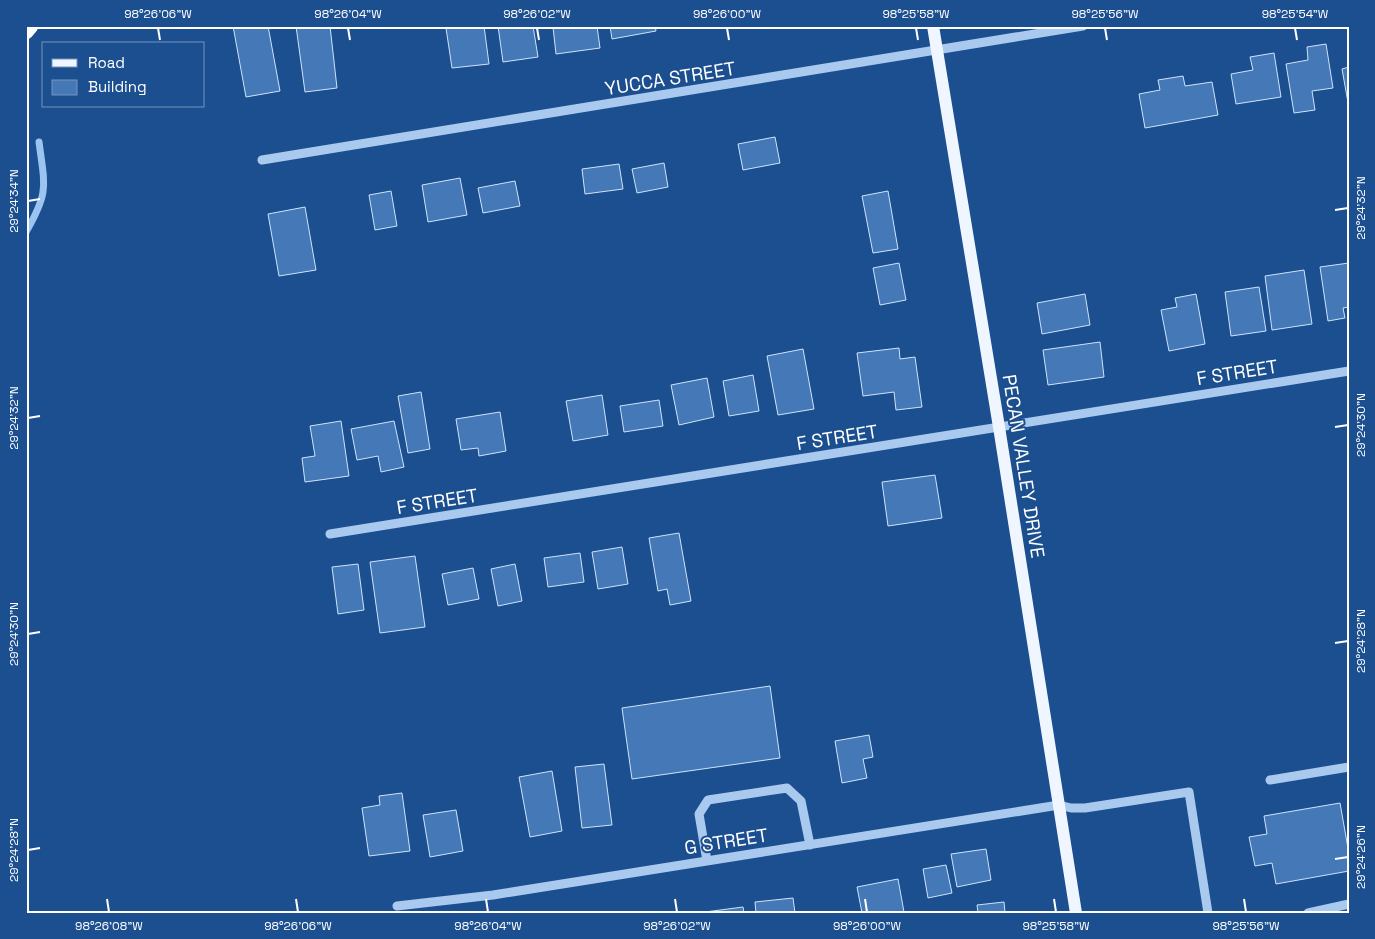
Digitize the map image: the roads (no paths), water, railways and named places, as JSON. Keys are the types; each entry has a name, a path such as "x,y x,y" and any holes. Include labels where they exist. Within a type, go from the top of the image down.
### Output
{"highway":[{"path":"26,32 31,26"}],"main road":[{"name":"PECAN VALLEY DRIVE","path":"932,26 1000,428 1076,913"}],"street":[{"name":"YUCCA STREET","path":"262,160 1083,26"},
{"name":"F STREET","path":"330,534 1349,371"},
{"path":"1270,780 1349,767"},
{"path":"707,861 699,814 708,800 786,788 801,801 810,845"},
{"name":"G STREET","path":"397,906 493,895 1059,805 1071,808 1085,808 1188,792 1208,913"},
{"path":"1308,913 1349,904"}],"waterway":[{"path":"26,232 42,198 44,180 39,142"}]}
